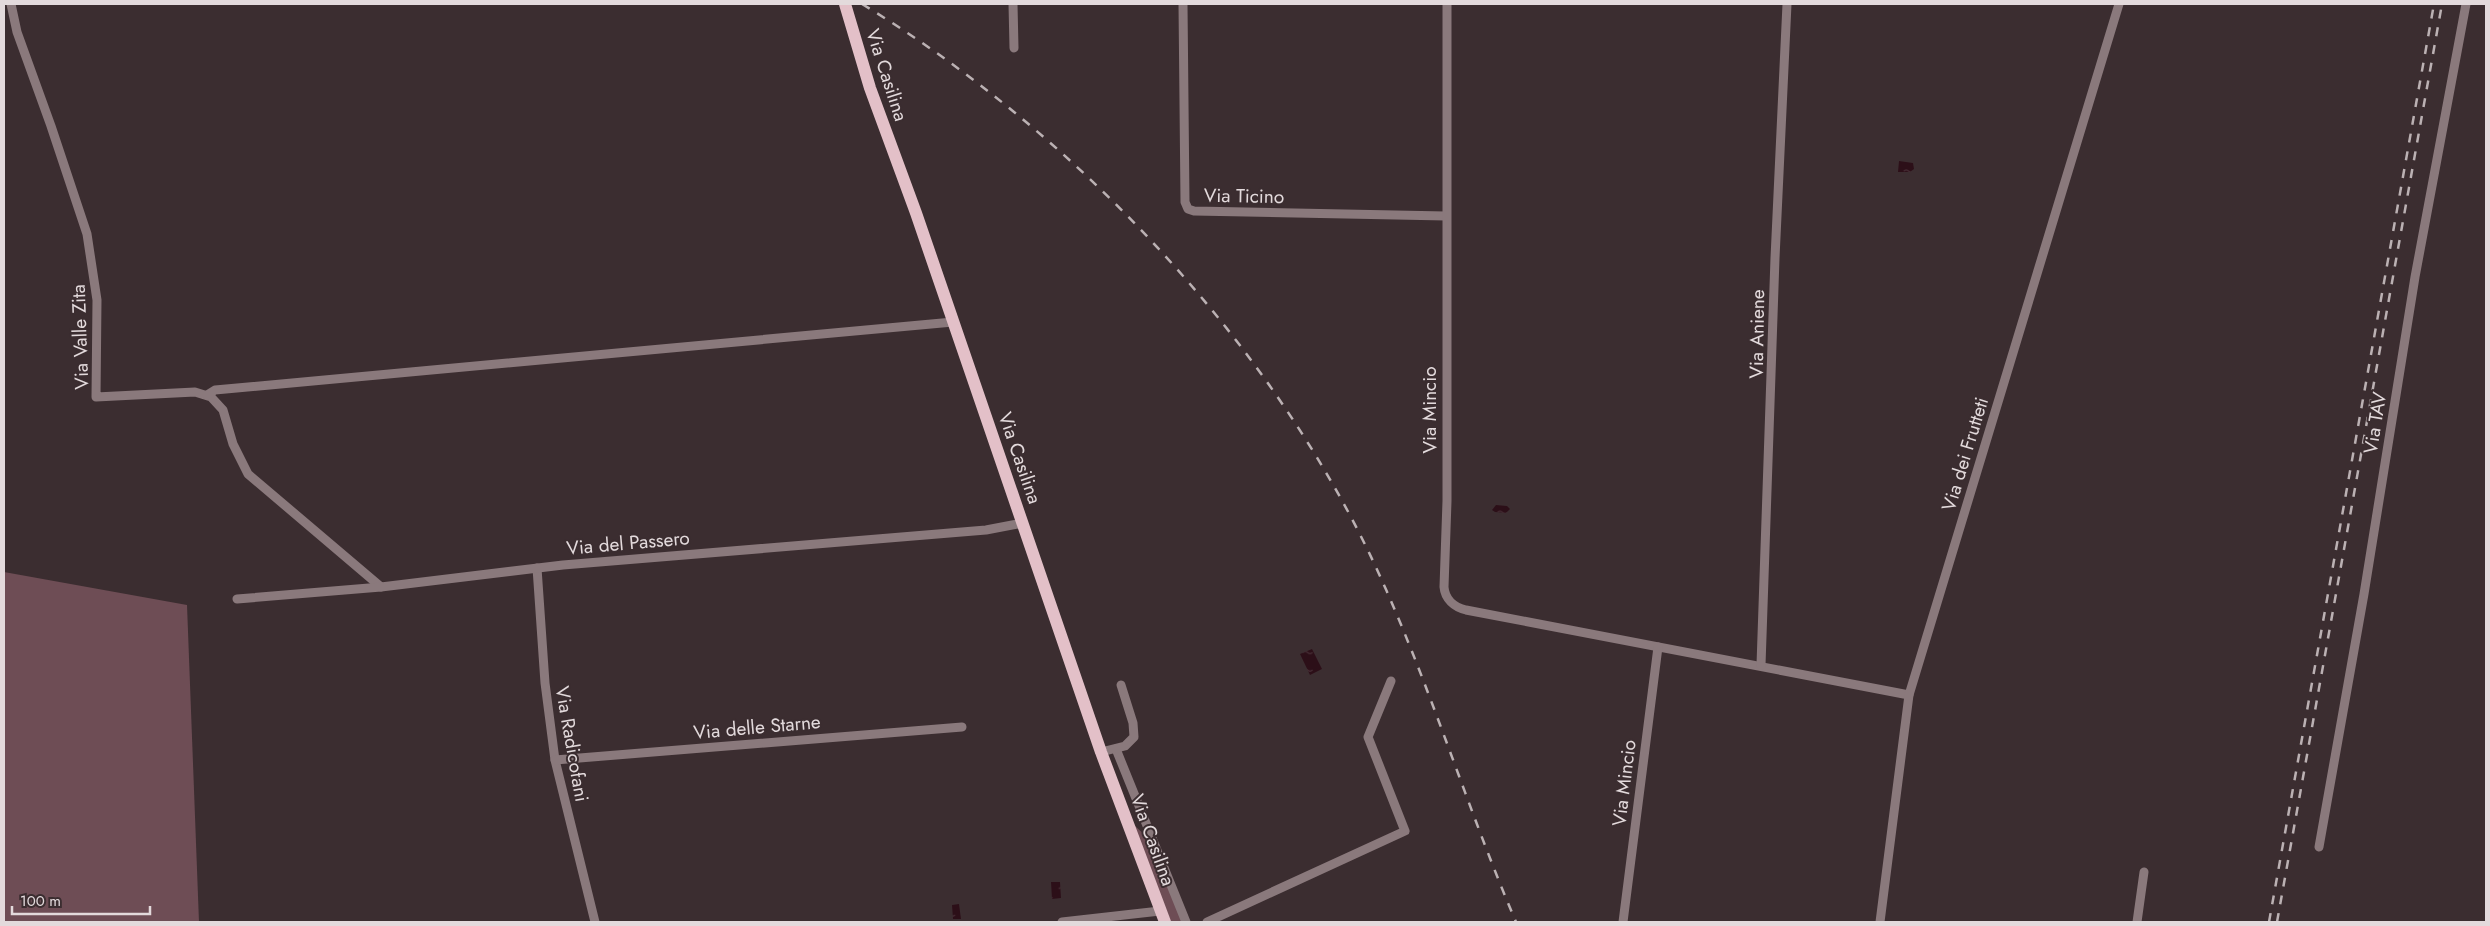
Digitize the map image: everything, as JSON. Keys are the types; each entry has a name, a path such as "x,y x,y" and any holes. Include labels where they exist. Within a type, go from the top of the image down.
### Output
{"main road":[{"name":"Via Casilina","path":"845,4 870,88 1023,523 1101,752 1162,917"}],"street":[{"name":"Via Valle Zita","path":"11,4 17,32 88,234 97,300 96,397 195,392 207,395"},
{"path":"1013,4 1014,48"},
{"name":"Via Ticino","path":"1183,4 1185,202 1188,209 1194,212 1446,216"},
{"name":"Via Mincio","path":"1447,4 1446,595 1455,606 1466,610 1762,665 1909,695"},
{"name":"Via Aniene","path":"1762,665 1775,258 1787,4"},
{"name":"Via dei Frutteti","path":"1880,922 1909,695 2119,4"},
{"name":"Via TAV","path":"2319,847 2364,594 2415,277 2466,4"},
{"path":"381,587 248,474 233,444 223,410 217,402 207,395 215,390 953,322"},
{"name":"Via del Passero","path":"237,600 381,587 537,568 986,530 1023,523"},
{"name":"Via Radicofani","path":"537,568 545,683 555,760 595,922"},
{"name":"Via Mincio","path":"1623,922 1658,647"},
{"path":"1207,922 1405,831 1368,737 1391,681"},
{"path":"1101,752 1131,743 1135,734 1121,685"},
{"name":"Via delle Starne","path":"555,760 962,728"},
{"path":"1116,749 1186,922"},
{"path":"2137,922 2144,872"},
{"path":"1062,922 1162,917"}],"shaded area":[{"path":"4,572 187,605 199,922 4,922"},
{"path":"1133,824 1149,839 1183,922 1171,922"}],"water":[{"path":"1899,161 1913,163 1914,169 1910,172 1898,172"},
{"path":"1496,505 1507,506 1510,509 1506,513 1495,512 1492,510"},
{"path":"1312,649 1322,669 1310,675 1300,654"},
{"path":"1051,882 1060,882 1061,898 1052,899"},
{"path":"959,904 961,919 953,919 952,905"}],"railway":[{"path":"862,4 940,55 1016,113 1088,178 1157,247 1221,321 1278,398 1330,479 1373,561 1393,605 1516,922"},
{"path":"2269,922 2434,4"},
{"path":"2277,922 2442,4"}]}
